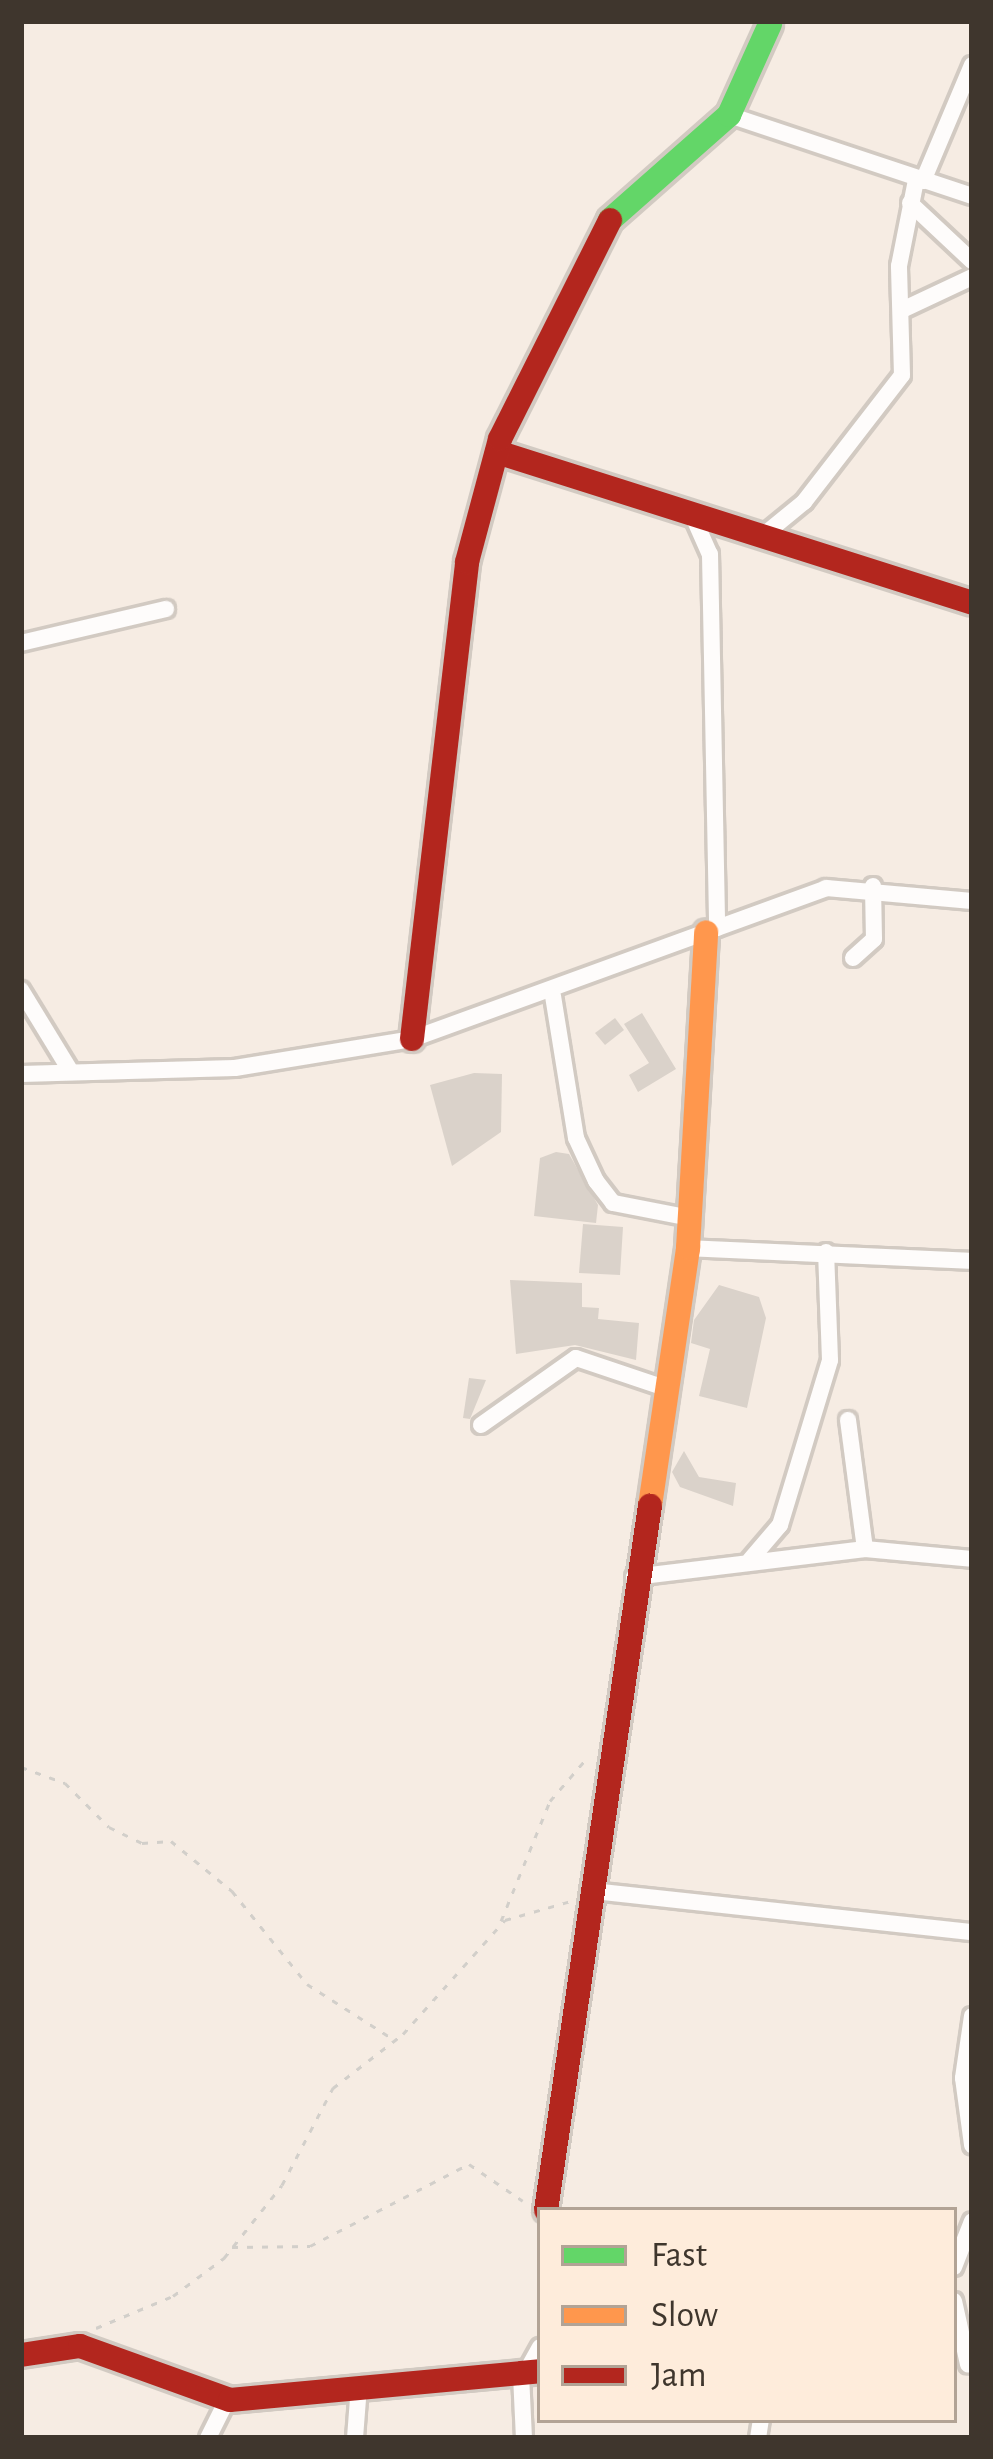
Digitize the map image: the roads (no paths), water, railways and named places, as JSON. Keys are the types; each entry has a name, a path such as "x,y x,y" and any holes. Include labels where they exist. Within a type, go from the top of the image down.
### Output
{"street":[{"path":"412,1040 466,562 497,452 588,246 642,182 729,115 770,24"},
{"path":"760,538 891,395 907,350 902,310 910,203 972,65"},
{"path":"729,115 972,196"},
{"path":"910,203 972,261"},
{"path":"902,310 972,277"},
{"path":"497,452 694,521 972,603"},
{"path":"543,2207 634,1577 688,1248 711,931 710,554 694,521"},
{"path":"21,643 166,609"},
{"path":"853,958 874,939 873,886"},
{"path":"21,1074 235,1068 412,1040 553,996 826,888 873,886 972,901"},
{"path":"21,990 71,1072"},
{"path":"553,996 576,1138 596,1181 613,1203 690,1218"},
{"path":"688,1248 972,1261"},
{"path":"750,1560 780,1525 830,1360 826,1252"},
{"path":"481,1425 576,1358 665,1388"},
{"path":"848,1420 865,1549"},
{"path":"634,1577 865,1549 972,1559"},
{"path":"592,1894 972,1932"},
{"path":"972,2017 972,2145"},
{"path":"957,2259 972,2221"},
{"path":"957,2320 964,2364"},
{"path":"21,2356 70,2345 226,2400 528,2374 524,2438"},
{"path":"356,2438 359,2386"},
{"path":"208,2438 226,2400"}]}
